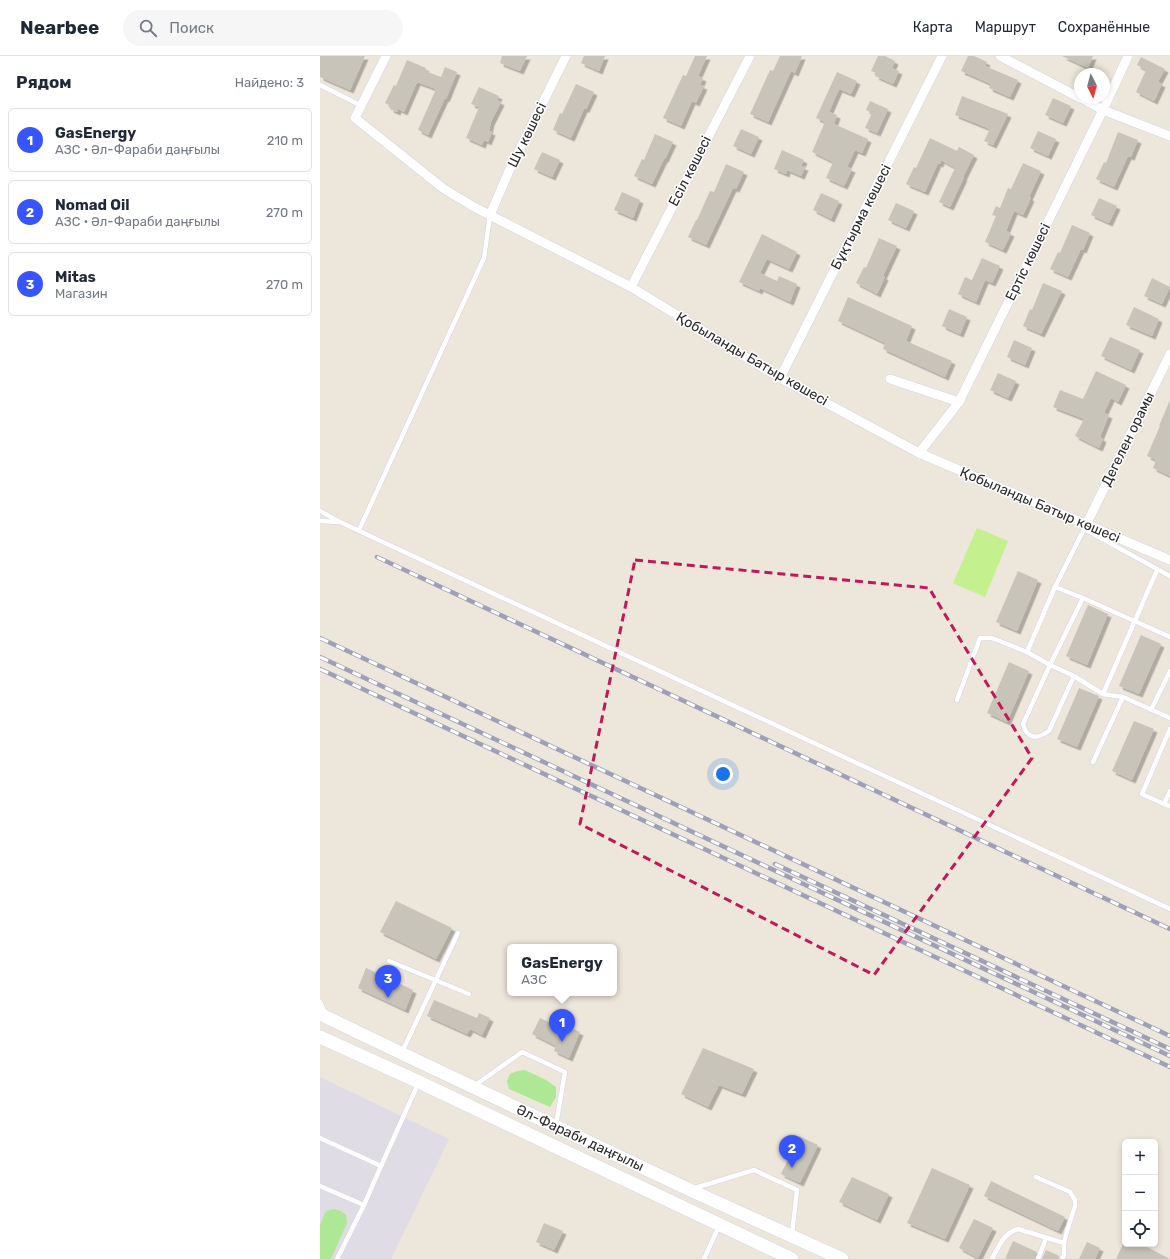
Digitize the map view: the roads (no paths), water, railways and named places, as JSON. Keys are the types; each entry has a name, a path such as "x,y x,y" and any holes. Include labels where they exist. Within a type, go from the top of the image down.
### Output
{"main road":[{"name":"Әл-Фараби даңғылы","path":"324,1016 401,1054 690,1190 842,1259"},
{"name":"Әл-Фараби даңғылы","path":"320,1037 419,1082 792,1259"}],"street":[{"path":"362,106 386,56"},
{"name":"Шу көшесі","path":"490,215 509,171 566,56"},
{"name":"Есіл көшесі","path":"631,287 750,56"},
{"name":"Бұқтырма көшесі","path":"780,378 942,56"},
{"path":"1000,56 1074,95"},
{"name":"Ертіс көшесі","path":"919,453 959,402 1103,110 1128,56"},
{"path":"1092,104 1103,110 1170,136"},
{"name":"Қобыланды Батыр көшесі","path":"362,106 355,118 444,189 490,215 631,287 780,378 919,453 1085,527 1170,560"},
{"name":"Дегелен орамы","path":"1085,527 1170,354"},
{"path":"890,379 959,402"}],"lane":[{"path":"320,85 362,106"},
{"path":"360,530 484,258 490,215"},
{"path":"320,511 340,522 360,530 1170,909"},
{"path":"320,521 340,522"},
{"path":"1027,652 1055,587 1085,527 1157,570 1170,576"},
{"path":"1103,694 1157,570"},
{"path":"1055,587 1170,636"},
{"path":"1074,676 1049,732 1042,736 1030,736 1025,731 1023,724 1083,598"},
{"path":"957,700 980,638 992,638 1027,652 1074,676 1103,694 1123,697 1170,718"},
{"path":"1151,710 1170,671"},
{"path":"1093,762 1123,697"},
{"path":"1170,729 1142,794 1170,806"},
{"path":"1164,804 1170,791"},
{"path":"401,1054 458,933"},
{"path":"389,961 469,994"},
{"path":"320,1002 324,1016"},
{"path":"473,1087 522,1052 565,1072 556,1126"},
{"path":"337,1259 364,1205 380,1166 419,1082"},
{"path":"320,1138 380,1166"},
{"path":"690,1190 754,1170 797,1190 792,1236"},
{"path":"1036,1177 1070,1192 1075,1200 1075,1206 1064,1243 1064,1255 1062,1259"},
{"path":"320,1186 364,1205"},
{"path":"704,1259 720,1225"},
{"path":"992,1259 1004,1237 1010,1231 1018,1229 1064,1243"},
{"path":"1038,1259 1046,1238"}],"railway":[{"path":"377,557 1170,929"},
{"path":"320,638 1170,1036"},
{"path":"320,657 1170,1056"},
{"path":"320,669 1170,1067"},
{"path":"775,864 1170,1049"}],"place":[{"name":"Mitas","path":"388,998"},
{"name":"GasEnergy","path":"562,1042"},
{"name":"Nomad Oil","path":"792,1168"}]}
